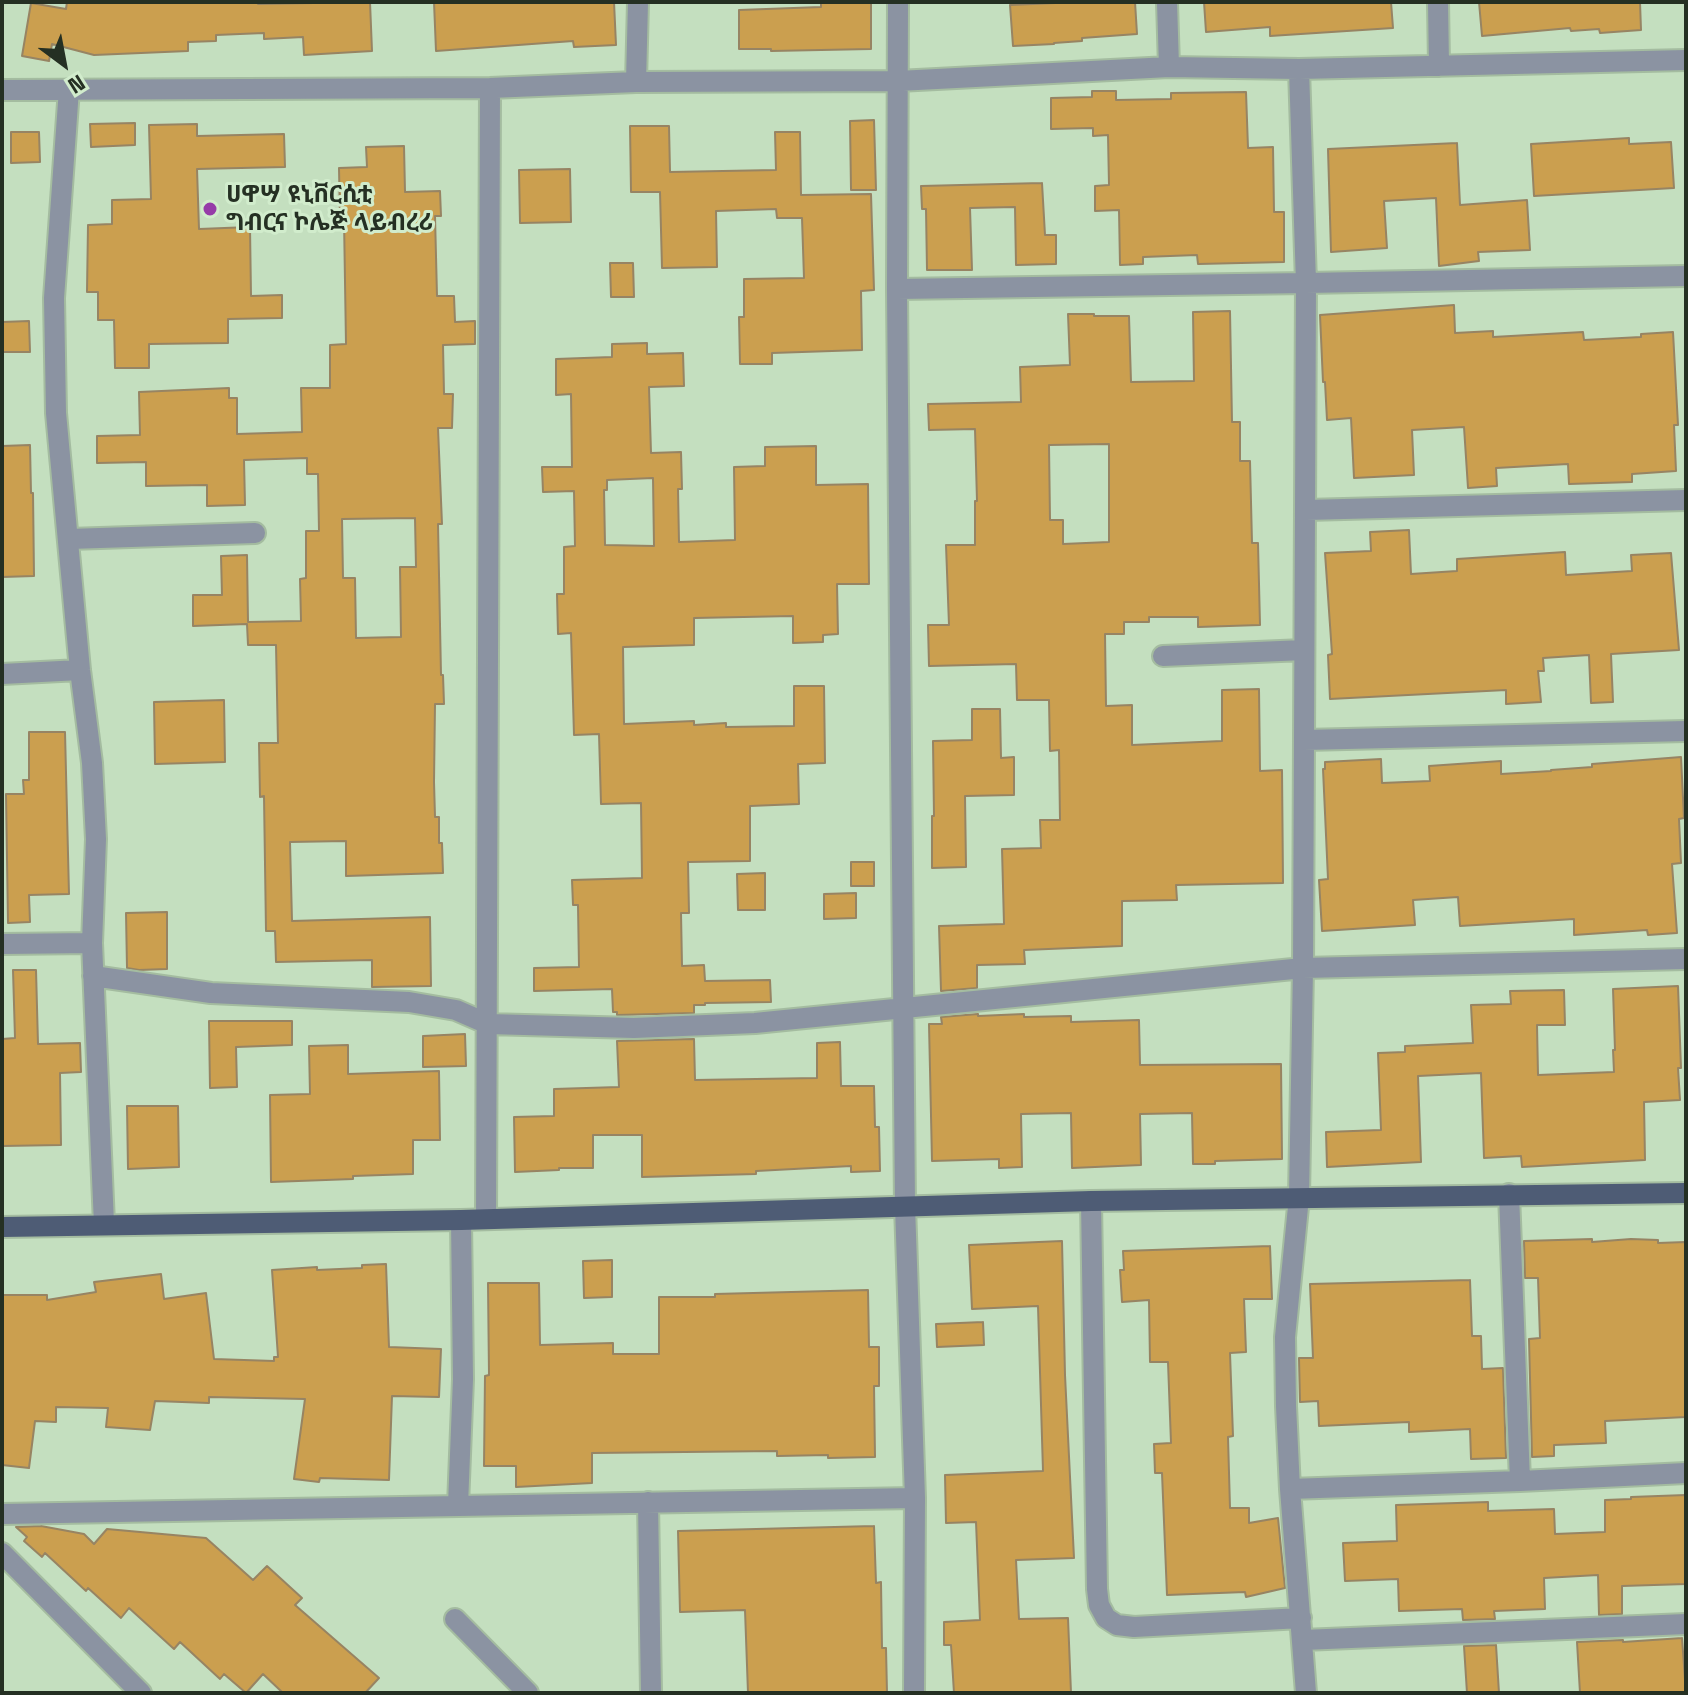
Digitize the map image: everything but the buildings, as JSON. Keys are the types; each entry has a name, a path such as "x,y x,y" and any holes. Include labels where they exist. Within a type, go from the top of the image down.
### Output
{"main road":[{"path":"2,1227 461,1220 1091,1201 1686,1193"}],"street":[{"path":"636,82 638,2"},
{"path":"898,2 897,289 905,1206 915,1498 914,1693"},
{"path":"1167,2 1169,67"},
{"path":"1438,2 1439,66"},
{"path":"2,90 490,88 636,82 898,81 1169,67 1299,69 1686,60"},
{"path":"1299,69 1306,283 1303,968 1299,1197 1285,1337 1290,1489 1306,1693"},
{"path":"486,1218 490,88"},
{"path":"69,89 54,298 56,413 80,670 92,763 96,839 92,943 104,1224"},
{"path":"897,289 1686,276"},
{"path":"1306,510 1686,500"},
{"path":"69,539 255,533"},
{"path":"1163,656 1304,650"},
{"path":"2,674 80,670"},
{"path":"1304,740 1686,731"},
{"path":"2,944 92,943"},
{"path":"93,976 211,993 409,1002 456,1010 488,1024 634,1028 755,1023 1303,968 1686,959"},
{"path":"1509,1194 1520,1481"},
{"path":"1091,1201 1099,1605 1106,1618 1117,1625 1134,1627 1301,1618"},
{"path":"458,1505 463,1379 461,1220"},
{"path":"1290,1489 1686,1473"},
{"path":"2,1514 915,1498"},
{"path":"648,1502 651,1693"},
{"path":"2,1553 141,1693"},
{"path":"455,1619 528,1693"},
{"path":"1303,1640 1686,1624"}],"place":[{"name":"ሀዋሣ ዩኒቨርሲቲ ግብርና ኮሌጅ ላይብረሪ","path":"210,209"}]}
